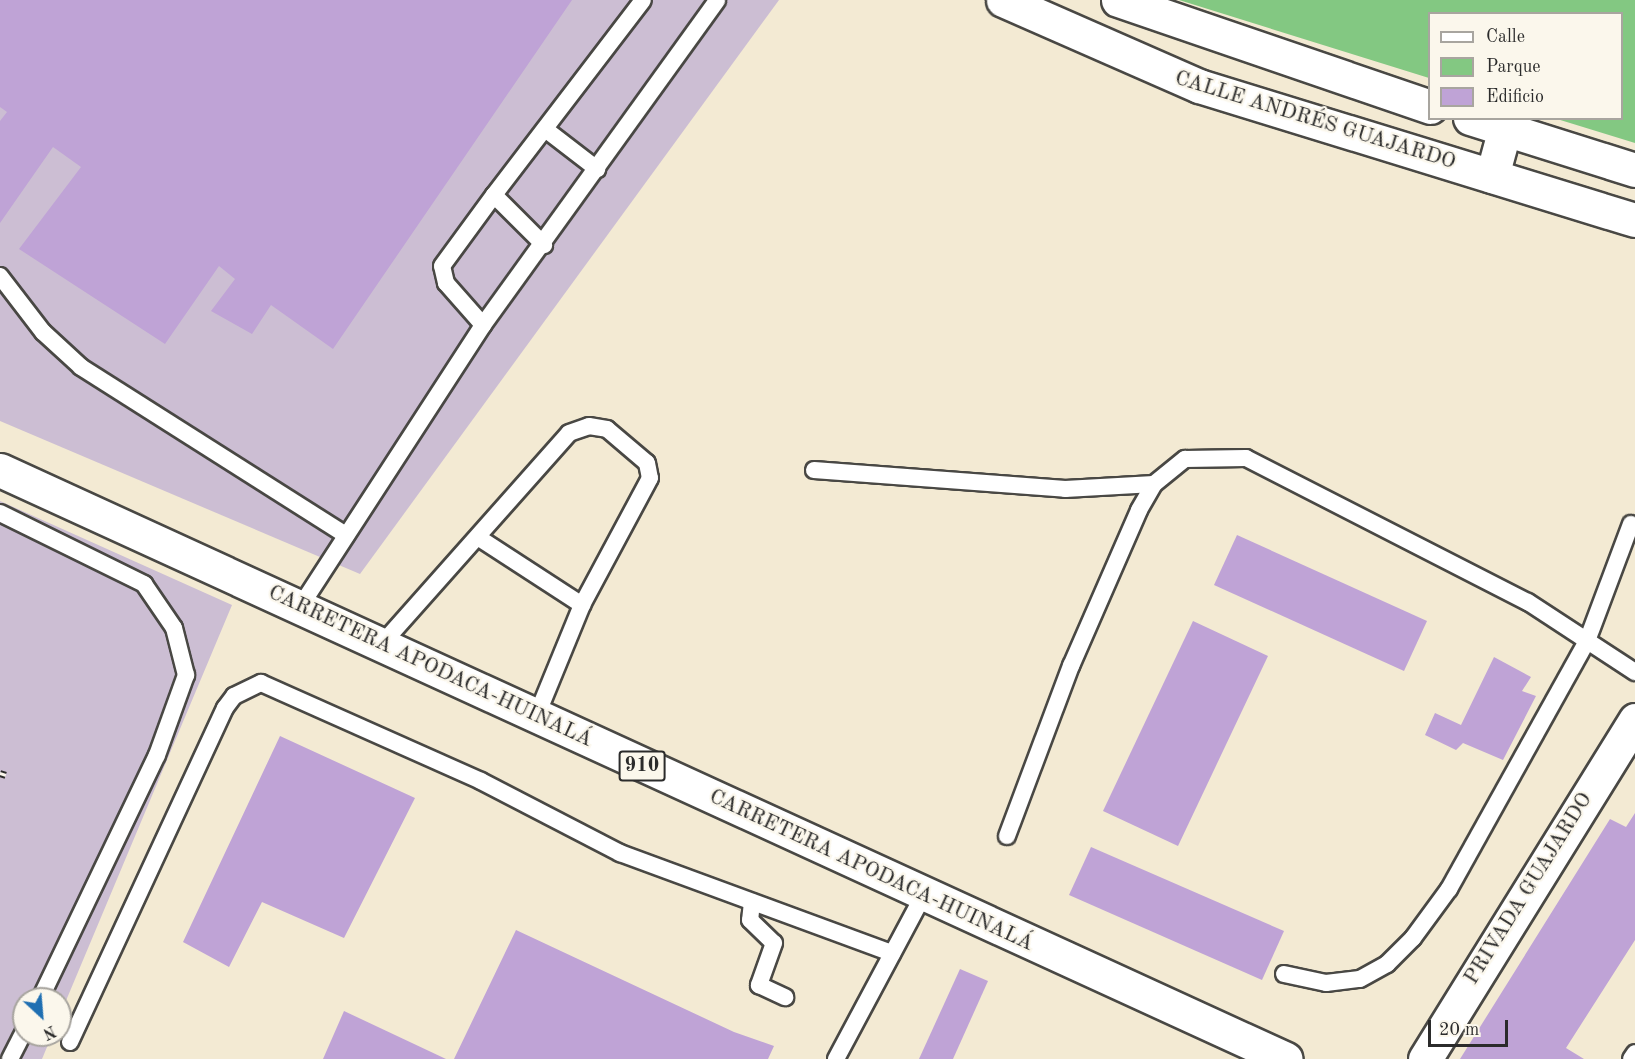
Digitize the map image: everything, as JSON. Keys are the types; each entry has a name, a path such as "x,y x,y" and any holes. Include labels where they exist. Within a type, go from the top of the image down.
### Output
{"main road":[{"name":"CALLE ANDRÉS GUAJARDO","path":"1003,0 1199,86 1635,220"},
{"path":"1118,0 1428,106"},
{"path":"1477,120 1635,170"},
{"path":"1492,176 1505,128"},
{"name":"CARRETERA APODACA-HUINALÁ","path":"0,470 536,717 918,905 1286,1059"},
{"name":"910","path":"0,490 918,905 1240,1059"},
{"name":"PRIVADA GUAJARDO","path":"1425,1059 1635,720"}],"lane":[{"path":"483,325 446,283 442,266 643,0"},
{"path":"300,607 483,325 544,244 717,0"},
{"path":"545,129 597,169"},
{"path":"494,195 544,244"},
{"path":"0,276 43,332 81,367 346,535"},
{"path":"381,645 479,538 569,433 589,426 607,429 647,464 650,478 582,605 536,717"},
{"path":"1007,836 1080,645 1154,484 1185,459 1246,458 1488,580 1635,672"},
{"path":"814,470 1065,489 1154,484"},
{"path":"0,513 144,584 174,628 186,675 158,755 46,987"},
{"path":"1284,974 1326,983 1360,979 1387,964 1413,938 1449,889 1587,641 1631,524"},
{"path":"479,538 582,605"},
{"path":"72,1038 225,708 234,696 261,683 482,781 620,853 892,953"},
{"path":"752,902 750,920 774,942 759,985 786,997"},
{"path":"836,1059 918,905"},
{"path":"1631,1059 1635,1053"}],"shaded area":[{"path":"0,0 779,0 360,574 0,421"},
{"path":"0,501 232,605 72,987 12,987 12,1047 47,1047 42,1059 0,1059"}],"green space":[{"path":"1179,0 1635,0 1635,143 1560,120 1623,120 1623,12 1428,12 1428,78"}],"building":[{"path":"0,0 572,0 333,349 271,305 252,334 211,311 235,279 219,266 165,344 19,249 81,167 53,147 0,223 0,121 7,112 0,107"},
{"path":"1237,535 1427,621 1404,671 1214,585"},
{"path":"1193,621 1268,656 1178,846 1103,811"},
{"path":"1494,657 1531,677 1522,691 1536,696 1503,760 1463,743 1456,750 1425,735 1435,713 1461,725"},
{"path":"280,736 415,798 344,938 262,902 229,967 183,942"},
{"path":"1635,813 1635,940 1566,1048 1584,1059 1460,1059 1610,819 1626,827"},
{"path":"1091,847 1284,931 1262,980 1069,895"},
{"path":"516,930 734,1032 774,1046 768,1059 454,1059"},
{"path":"960,969 988,981 953,1059 919,1059"},
{"path":"344,1011 446,1059 323,1059"}],"railway":[{"path":"0,773 6,775"}]}
